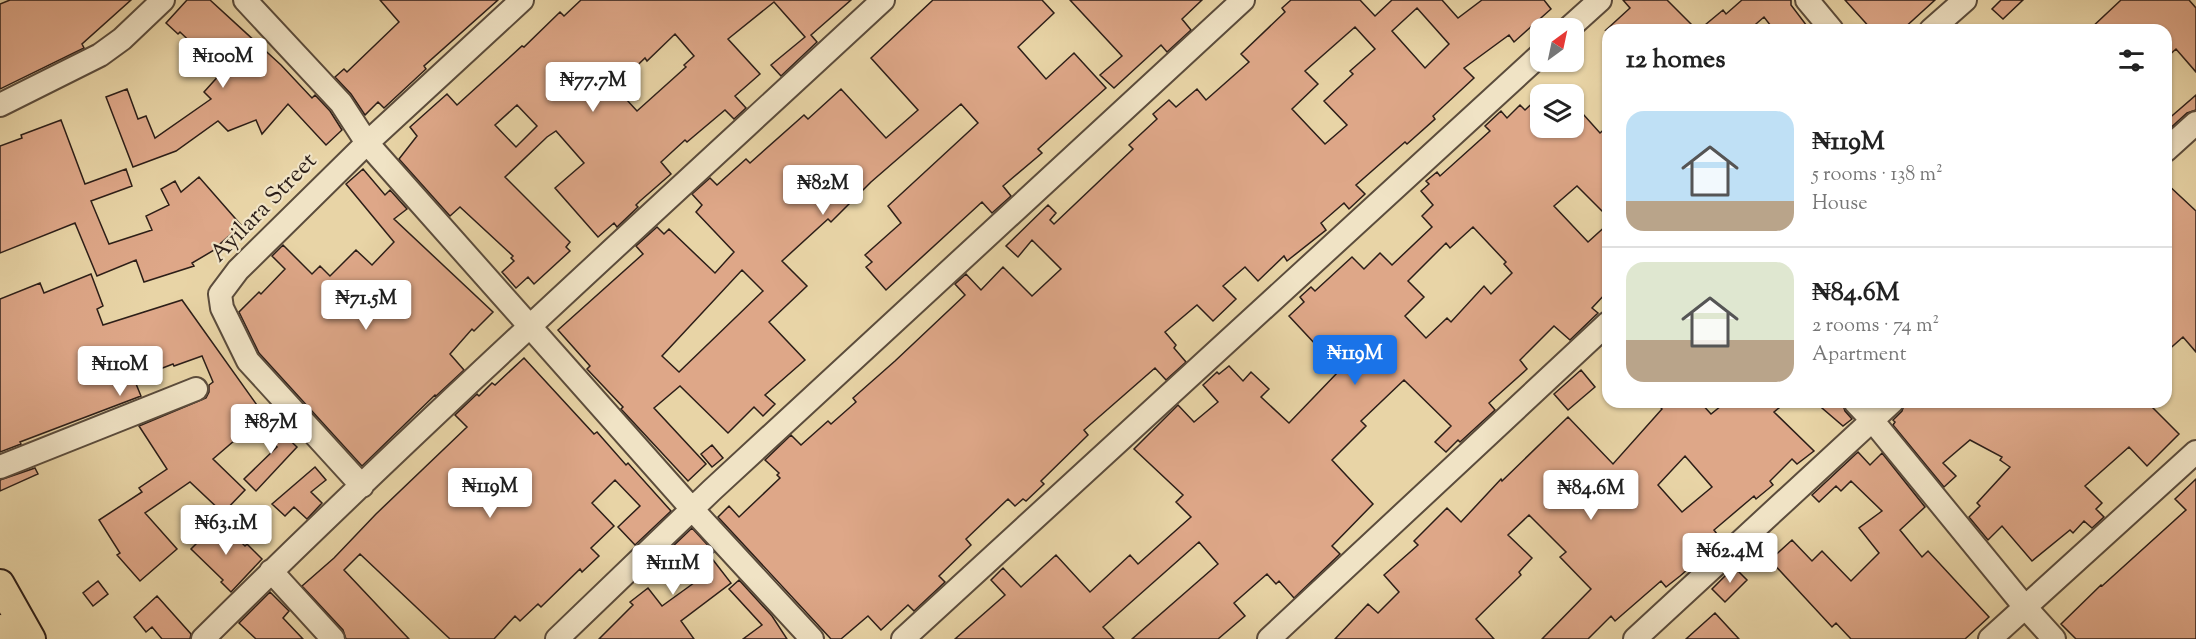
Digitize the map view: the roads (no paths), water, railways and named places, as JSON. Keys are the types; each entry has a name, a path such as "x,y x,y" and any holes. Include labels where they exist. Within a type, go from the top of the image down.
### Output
{"main road":[{"path":"0,584 31,639"},
{"path":"0,629 6,639"}],"street":[{"path":"0,105 100,55 122,39 163,0"},
{"path":"245,0 341,103 367,143 692,509 812,639"},
{"path":"367,143 522,0"},
{"path":"203,639 271,571 883,0"},
{"path":"557,639 692,509 1243,0"},
{"path":"1580,18 1600,0"},
{"path":"1807,0 1827,24"},
{"path":"1938,24 1965,0"},
{"path":"903,639 1530,64"},
{"path":"2172,145 2196,123"},
{"name":"Ayilara Street","path":"362,486 248,361 222,308 220,294 238,270 367,143"},
{"path":"1269,639 1602,329"},
{"path":"0,467 196,389"},
{"path":"1861,408 2054,639"},
{"path":"1635,639 1885,408"},
{"path":"1990,639 2196,452"},
{"path":"271,571 333,639"}]}
